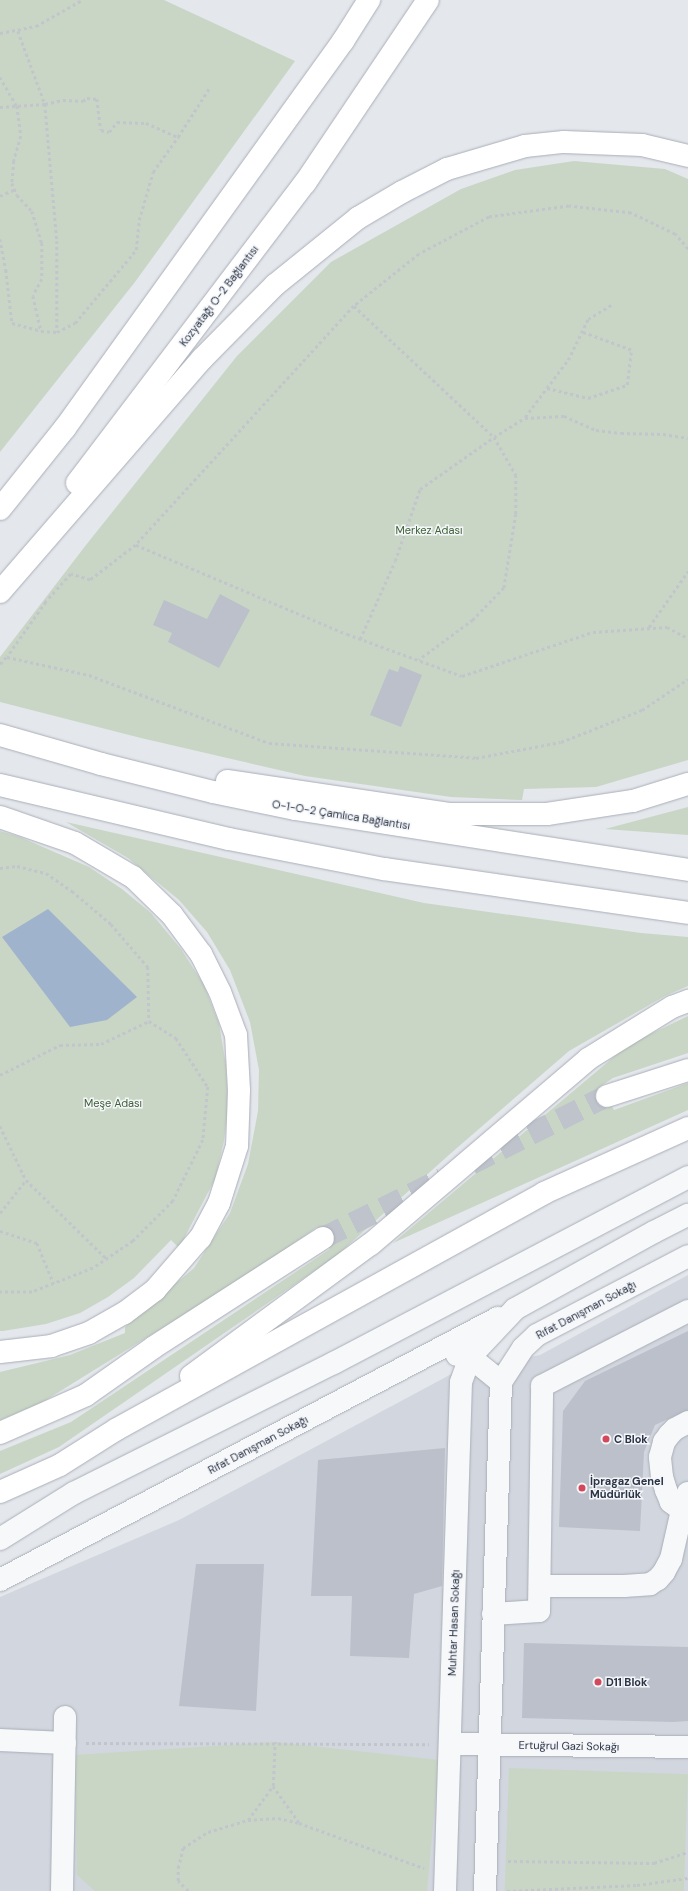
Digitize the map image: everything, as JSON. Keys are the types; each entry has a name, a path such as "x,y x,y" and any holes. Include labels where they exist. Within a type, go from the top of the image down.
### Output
{"highway":[{"path":"0,509 65,428 338,47 369,0"},
{"name":"Kozyatağı O-2 Bağlantısı","path":"0,584 305,183 428,0"},
{"path":"0,592 202,359 275,285 358,218 402,192 448,169 525,146 564,142 642,145 688,156"},
{"path":"0,733 220,780 451,814 547,814 633,801 688,784"},
{"name":"O-1-O-2 Çamlıca Bağlantısı","path":"0,733 101,764 213,792 295,809 688,870"},
{"path":"0,785 229,839 384,869 688,913"},
{"path":"0,817 75,843 133,877 172,915 201,954 220,992 236,1035 239,1090 237,1146 219,1203 200,1238 155,1290 124,1313 89,1333 52,1346 0,1352"},
{"path":"117,1429 370,1244 588,1059 672,1007 688,1002"},
{"path":"607,1096 688,1070"},
{"path":"0,1492 60,1465 117,1429 544,1194 688,1128"},
{"path":"0,1433 86,1395 154,1347 323,1238"}],"street":[{"path":"0,1539 74,1492 334,1363 688,1177"},
{"name":"Rıfat Danışman Sokağı","path":"0,1580 515,1309 654,1232 688,1216"},
{"name":"Rıfat Danışman Sokağı","path":"501,1382 523,1348 537,1335 688,1256"},
{"name":"Rıfat Danışman Sokağı","path":"470,1357 515,1309"},
{"path":"493,1614 539,1611 542,1386 688,1311"},
{"path":"434,1352 470,1357 501,1382 485,1891"},
{"name":"Muhtar Hasan Sokağı","path":"445,1891 461,1382 470,1357"},
{"path":"540,1586 624,1586 650,1584 658,1579 668,1566 685,1502 671,1502 662,1477 660,1457 664,1442 668,1435 675,1429 688,1422"},
{"path":"62,1891 65,1717"},
{"path":"0,1740 65,1743"},
{"name":"Ertuğrul Gazi Sokağı","path":"450,1744 688,1747"}],"path":[{"path":"0,33 18,31 36,26 82,0"},
{"path":"18,31 45,104 57,241 57,332"},
{"path":"0,77 17,106 21,136 14,161 12,183 17,195 32,211 42,243 42,279 33,296 41,331"},
{"path":"0,240 6,270 12,323 41,331 57,332 75,324 136,250 139,220 152,172 178,137 210,87"},
{"path":"0,107 45,104 63,100 83,101 88,98 96,99 101,130 109,132 117,122 146,123 178,137"},
{"path":"0,196 15,189"},
{"path":"0,664 46,602 71,574 90,580 136,545 354,306 419,254 489,218 569,206 631,214 675,234 688,248"},
{"path":"360,639 395,561 420,489 494,437 525,418 568,360 588,319 613,304"},
{"path":"354,306 494,437 516,475 516,514 504,588 473,620 419,660"},
{"path":"547,388 588,398 628,385 631,350 582,332"},
{"path":"525,418 564,416 596,430 621,433 663,434 688,438"},
{"path":"136,545 360,639 462,676 593,632 667,627 688,638"},
{"path":"649,628 688,571"},
{"path":"6,657 89,675 269,743 476,758 561,742 642,710 688,679"},
{"path":"0,868 17,866 46,873 72,891 111,924 148,967 149,1021"},
{"path":"0,1075 60,1045 101,1044 149,1021"},
{"path":"0,1292 32,1292 93,1268 133,1241 173,1201 203,1140 208,1087 176,1038 149,1021"},
{"path":"0,1126 26,1180 107,1259"},
{"path":"0,1213 26,1180"},
{"path":"0,1231 37,1243 54,1284"},
{"path":"275,1742 274,1786 299,1823"},
{"path":"65,1743 275,1742 450,1744"},
{"path":"248,1820 274,1786"},
{"path":"188,1891 178,1881 178,1868 183,1848 208,1832 248,1820 278,1818 299,1823 426,1868"},
{"path":"486,1860 654,1863 688,1852"},
{"path":"505,1891 637,1885 688,1878"}],"shaded area":[{"path":"688,1275 688,1891 0,1891 0,1597 179,1520 459,1370 540,1355"}],"green space":[{"path":"0,0 164,0 295,61 135,282 0,452"},
{"name":"Merkez Adası","path":"574,161 665,169 688,179 688,760 596,787 524,789 522,800 451,797 305,776 141,738 0,702 0,657 86,545 237,356 331,262 461,189 515,170"},
{"path":"688,807 688,835 605,829"},
{"path":"66,822 424,903 641,933 688,937 688,986 665,996 569,1051 450,1154 336,1256 59,1447 0,1474 0,1451 71,1422 330,1249 317,1227 259,1268 41,1403 0,1420 0,1372 70,1355 125,1333 125,1327 194,1268 230,1213 248,1164 258,1111 259,1070 250,1022 230,970 207,932 179,900 128,858"},
{"name":"Meşe Adası","path":"0,831 20,837 89,867 122,889 151,913 181,949 204,985 219,1024 226,1065 228,1107 224,1141 215,1179 179,1248 171,1240 134,1278 108,1297 80,1313 46,1324 3,1331 0,1331"},
{"path":"688,1016 688,1053 613,1078 601,1086 614,1110 688,1083 688,1110 393,1243 628,1045"},
{"path":"275,1742 439,1760 427,1891 95,1891 77,1875 75,1755"},
{"path":"509,1768 688,1774 684,1891 505,1891"}],"water":[{"path":"48,909 137,997 107,1020 70,1027 2,937"}],"building":[{"path":"220,594 250,610 219,668 168,642 172,633 153,625 164,600 207,619"},
{"path":"400,666 422,675 401,727 370,715 389,669 398,672"},
{"name":"C Blok","path":"688,1331 688,1410 655,1425 644,1452 640,1531 559,1527 563,1411 585,1381"},
{"path":"445,1448 442,1586 414,1594 409,1658 350,1656 352,1596 311,1596 318,1460"},
{"path":"196,1564 264,1564 256,1711 179,1706"},
{"name":"D11 Blok","path":"524,1643 688,1647 688,1721 673,1722 522,1718"}],"tunnel":[{"path":"471,1164 607,1096"},
{"path":"323,1238 442,1179"}],"place":[{"name":"C Blok","path":"606,1439"},
{"name":"İpragaz Genel Müdürlük","path":"582,1488"},
{"name":"D11 Blok","path":"598,1682"}]}
